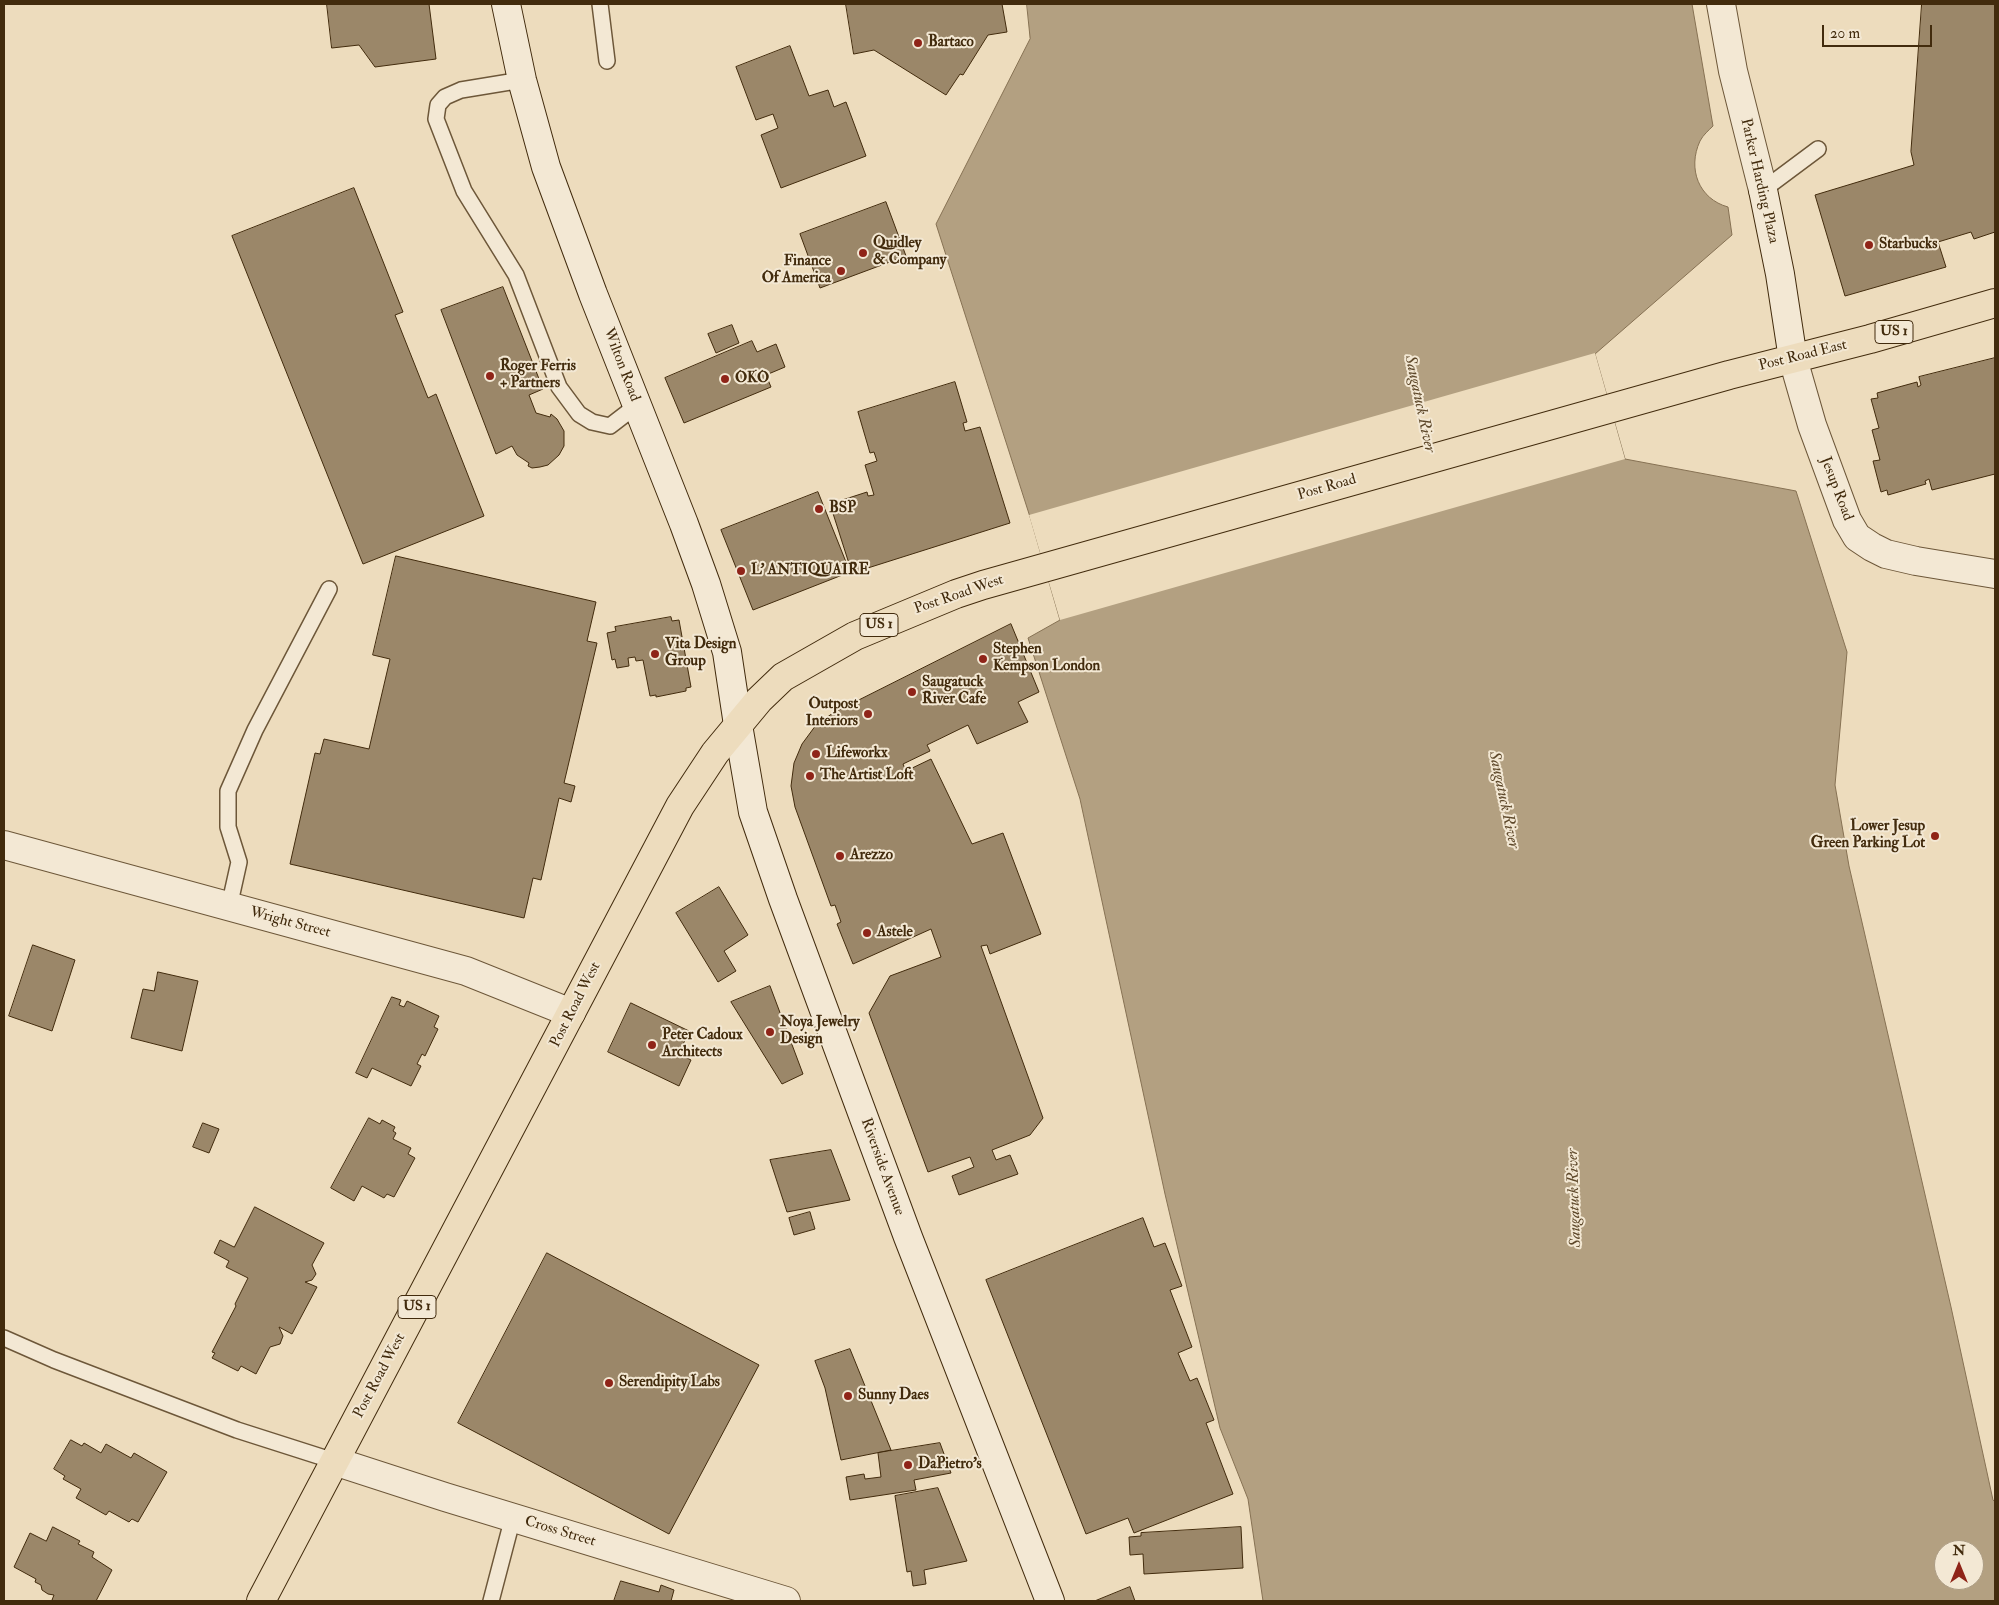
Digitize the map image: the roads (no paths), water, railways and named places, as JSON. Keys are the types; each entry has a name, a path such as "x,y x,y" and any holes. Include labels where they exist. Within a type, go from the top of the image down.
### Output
{"main road":[{"name":"Post Road East","path":"1610,409 1870,339 1995,303"},
{"name":"Post Road","path":"1044,568 1610,409"},
{"name":"Post Road West","path":"261,1601 680,806 702,772 759,700 782,677 855,636 956,594 1044,568"}],"street":[{"name":"Wilton Road","path":"506,4 535,132 558,202 636,406 684,524 711,601 727,652 738,726"},
{"name":"Parker Harding Plaza","path":"1721,4 1733,71 1763,190 1780,274 1793,359"},
{"name":"Jesup Road","path":"1793,359 1812,425 1844,512 1857,537 1886,554 1995,574"},
{"name":"Riverside Avenue","path":"738,726 753,812 783,899 908,1237 1050,1601"},
{"name":"Wright Street","path":"4,845 466,971 571,1013"},
{"name":"Cross Street","path":"334,1461 513,1517 753,1596 786,1601"}],"lane":[{"path":"600,4 607,61"},
{"path":"522,80 460,90 445,97 438,106 436,119 464,191 516,275 559,387 579,414 592,422 610,426 636,406"},
{"path":"1763,190 1818,149"},
{"path":"229,907 239,862 228,827 228,790 255,730 329,589"},
{"path":"4,1338 54,1360 237,1430 334,1461"},
{"path":"491,1601 513,1517"}],"water":[{"name":"Saugatuck River","path":"1027,4 1692,4 1713,126 1700,141 1696,152 1696,172 1698,182 1703,190 1718,203 1728,207 1732,235 1595,354 1625,459 1796,491 1847,652 1835,785 1849,866 1951,1307 1993,1500 1995,1502 1995,1601 1263,1601 1248,1499 1220,1428 1165,1194 1080,799 1028,638 1060,620 1031,520 936,224 1030,39"}],"place":[{"name":"Bartaco","path":"918,43"},
{"name":"Starbucks","path":"1869,245"},
{"name":"Quidley & Company","path":"863,253"},
{"name":"Finance Of America","path":"841,271"},
{"name":"Roger Ferris + Partners","path":"490,376"},
{"name":"OKO","path":"725,379"},
{"name":"BSP","path":"819,509"},
{"name":"L' ANTIQUAIRE","path":"741,571"},
{"name":"Vita Design Group","path":"655,654"},
{"name":"Stephen Kempson London","path":"983,659"},
{"name":"Saugatuck River Cafe","path":"912,692"},
{"name":"Outpost Interiors","path":"868,714"},
{"name":"Lifeworkx","path":"816,754"},
{"name":"The Artist Loft","path":"810,776"},
{"name":"Lower Jesup Green Parking Lot","path":"1935,836"},
{"name":"Arezzo","path":"840,856"},
{"name":"Astele","path":"867,933"},
{"name":"Noya Jewelry Design","path":"770,1032"},
{"name":"Peter Cadoux Architects","path":"652,1045"},
{"name":"Serendipity Labs","path":"609,1383"},
{"name":"Sunny Daes","path":"848,1396"},
{"name":"DaPietro's","path":"908,1465"}]}
